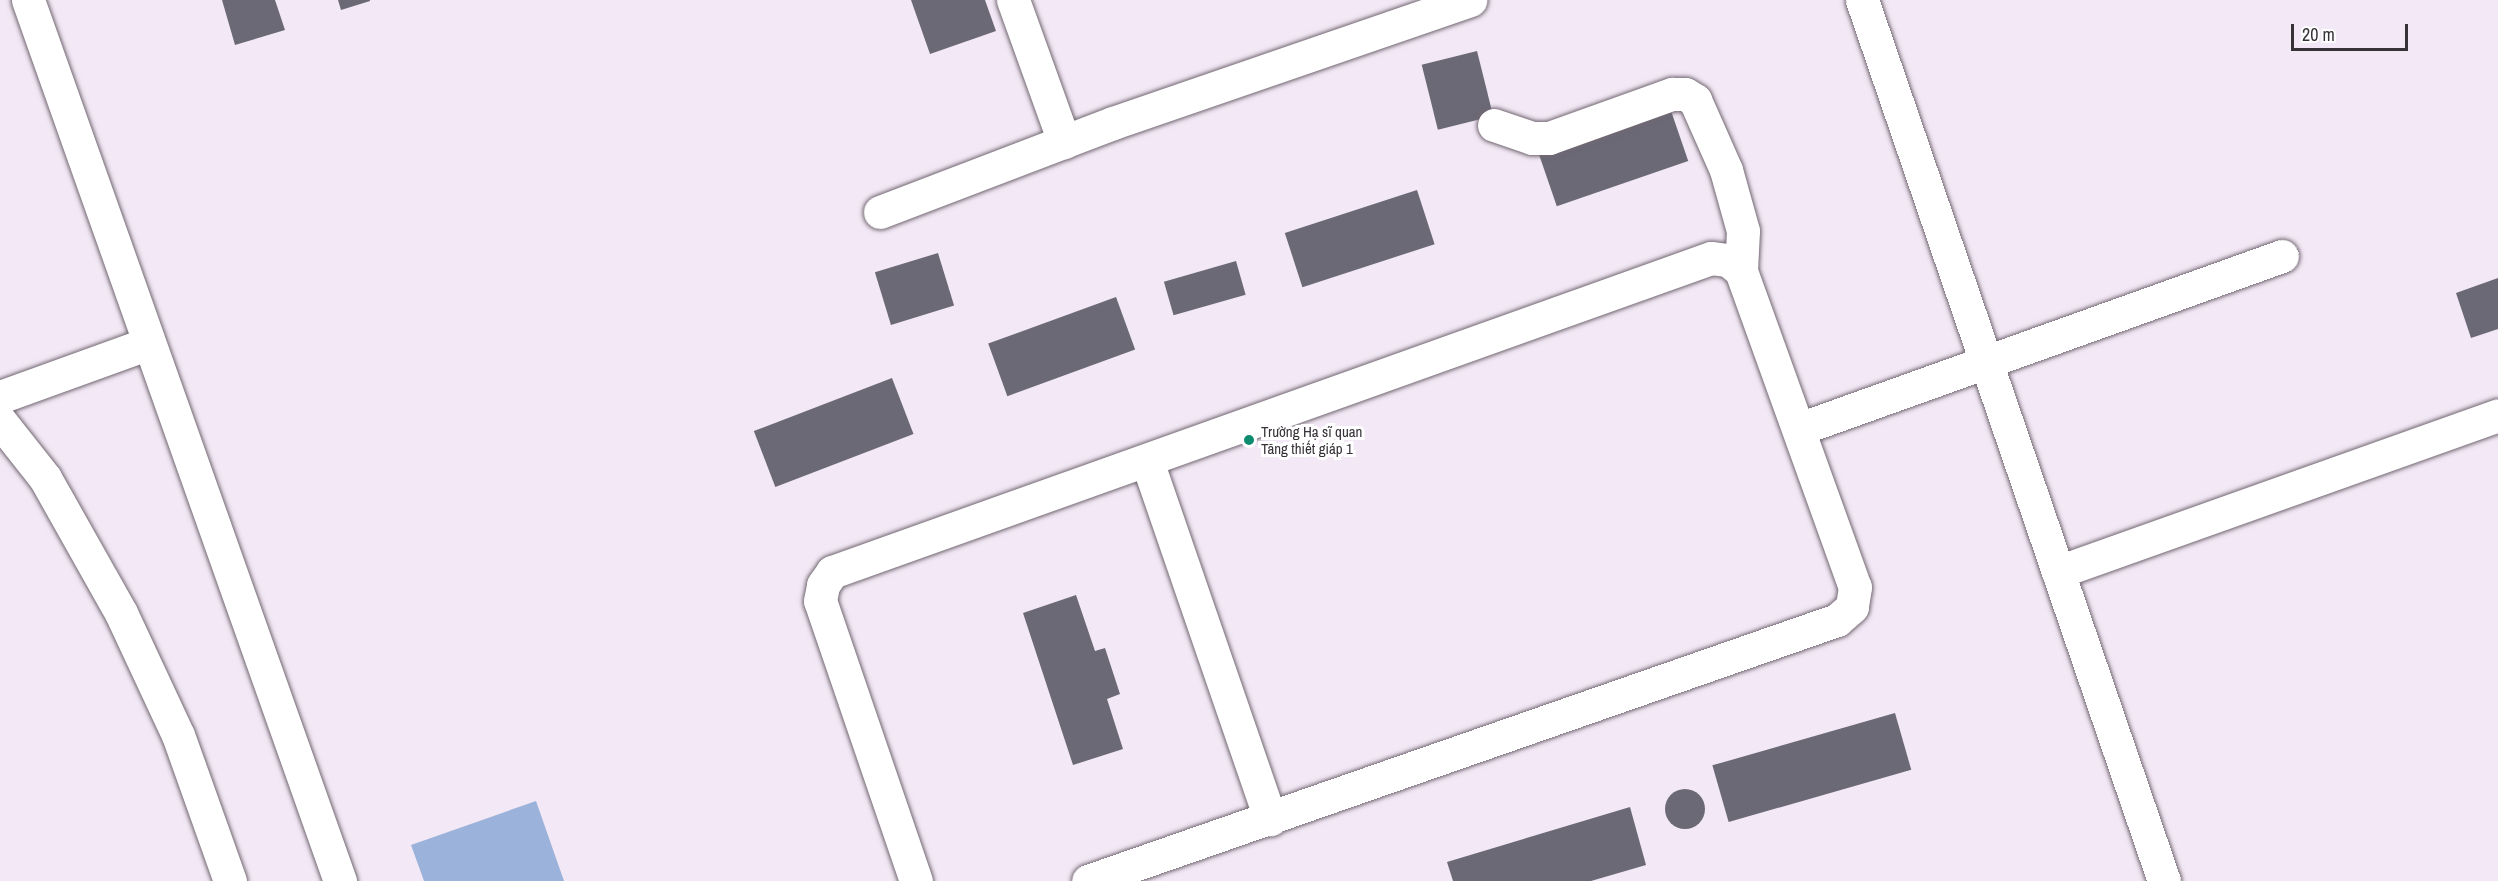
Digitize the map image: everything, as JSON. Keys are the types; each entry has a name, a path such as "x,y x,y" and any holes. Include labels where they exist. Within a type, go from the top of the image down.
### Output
{"street":[{"path":"28,0 340,881"},
{"path":"1013,0 1064,142"},
{"path":"880,212 1064,142 1470,0"},
{"path":"1862,0 2164,881"},
{"path":"1088,881 1837,620 1852,607 1855,587 1741,271 1743,231 1726,170 1695,100 1685,94 1672,94 1549,138 1532,138 1494,125"},
{"path":"1799,429 2282,256"},
{"path":"916,881 820,601 823,585 832,572 1711,258 1728,260 1741,271"},
{"path":"0,398 149,343"},
{"path":"2058,572 2498,415"},
{"path":"0,421 45,478 121,613 178,735 230,881"},
{"path":"1147,461 1270,819"}],"water":[{"path":"536,801 564,881 424,881 411,845"}],"building":[{"path":"222,0 275,0 285,30 235,45"},
{"path":"338,0 370,0 370,1 341,10"},
{"path":"911,0 985,0 996,31 930,54"},
{"path":"1477,51 1493,116 1438,130 1422,65"},
{"path":"1670,108 1688,161 1557,206 1539,153"},
{"path":"1417,190 1435,244 1302,287 1285,233"},
{"path":"938,253 954,306 891,325 875,272"},
{"path":"1236,261 1246,295 1174,315 1164,282"},
{"path":"2498,278 2498,329 2471,338 2456,293"},
{"path":"1116,297 1135,350 1007,396 988,344"},
{"path":"892,378 914,434 775,487 754,431"},
{"path":"1076,595 1095,651 1105,648 1120,694 1107,699 1123,749 1073,765 1023,613"},
{"path":"1895,713 1911,770 1729,822 1712,765"},
{"path":"1685,789 1693,790 1699,795 1704,801 1704,817 1699,823 1693,828 1685,829 1677,828 1671,823 1666,817 1665,809 1666,801 1671,795 1677,790"},
{"path":"1630,807 1646,865 1591,881 1453,881 1447,862"}],"place":[{"name":"Trường Hạ sĩ quan Tăng thiết giáp 1","path":"1249,440"}]}
